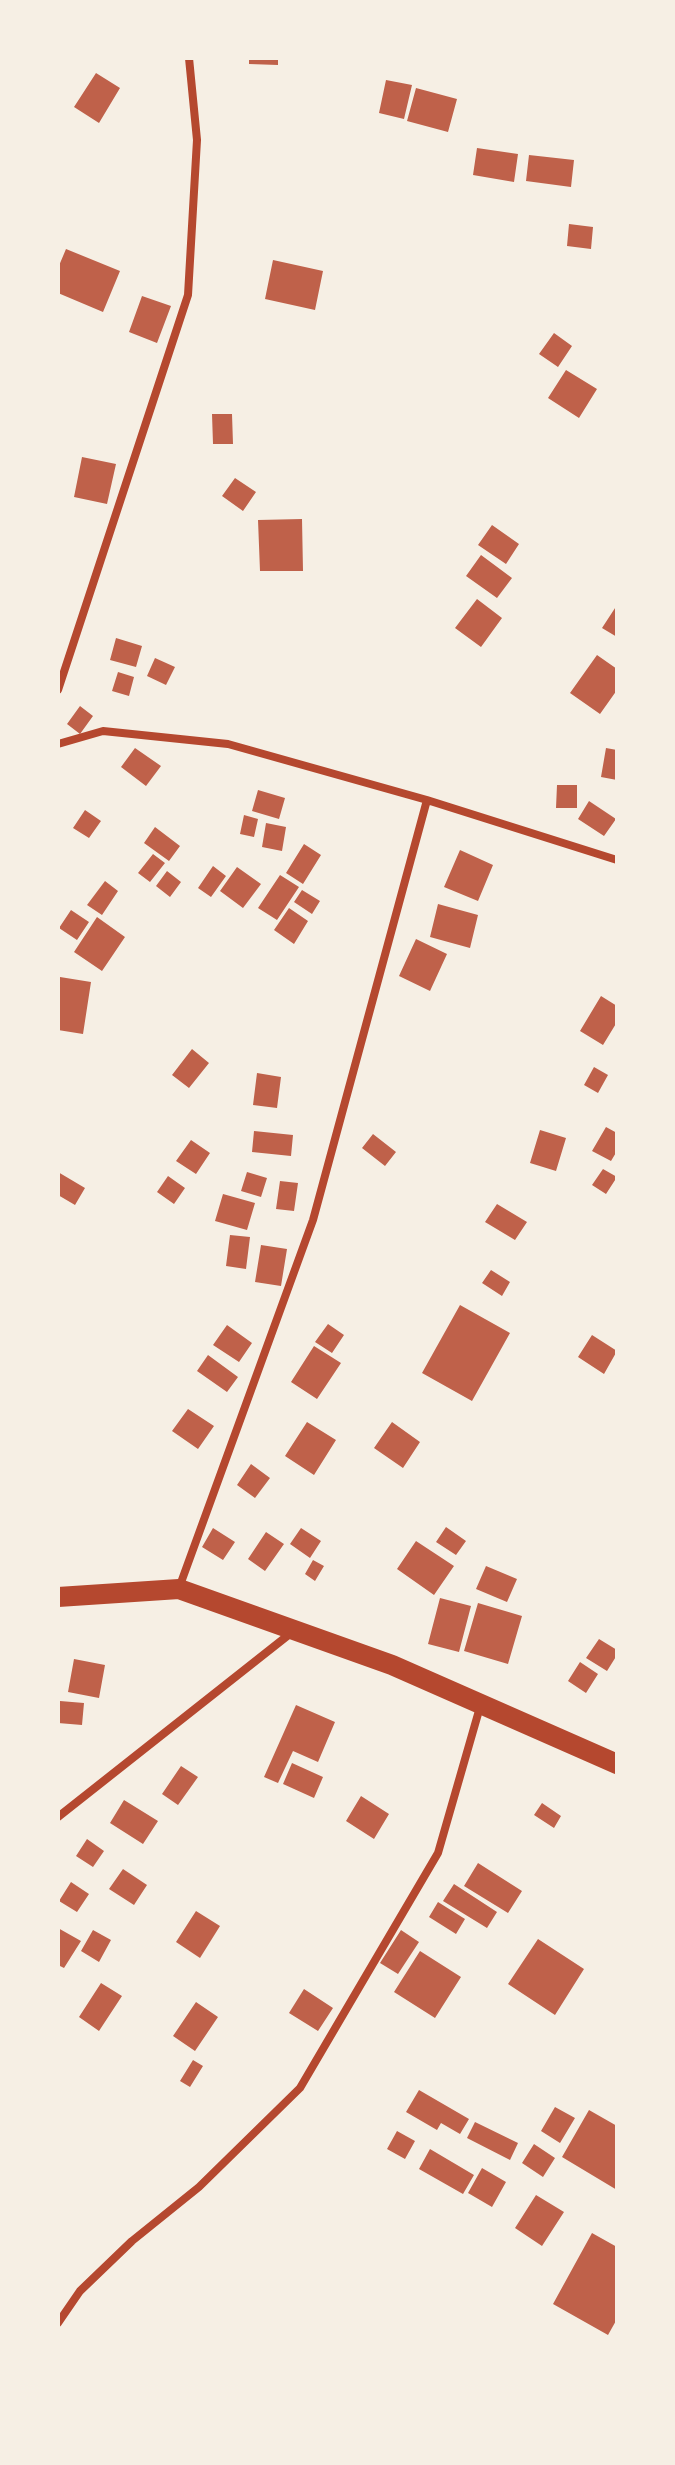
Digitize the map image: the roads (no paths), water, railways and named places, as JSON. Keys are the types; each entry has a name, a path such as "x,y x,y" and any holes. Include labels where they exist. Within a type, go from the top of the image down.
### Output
{"highway":[{"path":"58,1597 179,1589 392,1665 617,1764"}],"street":[{"path":"58,690 188,295 197,140 189,58"},
{"path":"58,655 68,660"},
{"path":"58,744 103,731 228,744 427,800 617,860"},
{"path":"179,1589 313,1220 427,800"},
{"path":"58,1817 295,1630"},
{"path":"58,2323 80,2291 132,2241 199,2187 300,2088 438,1853 481,1704"}]}
